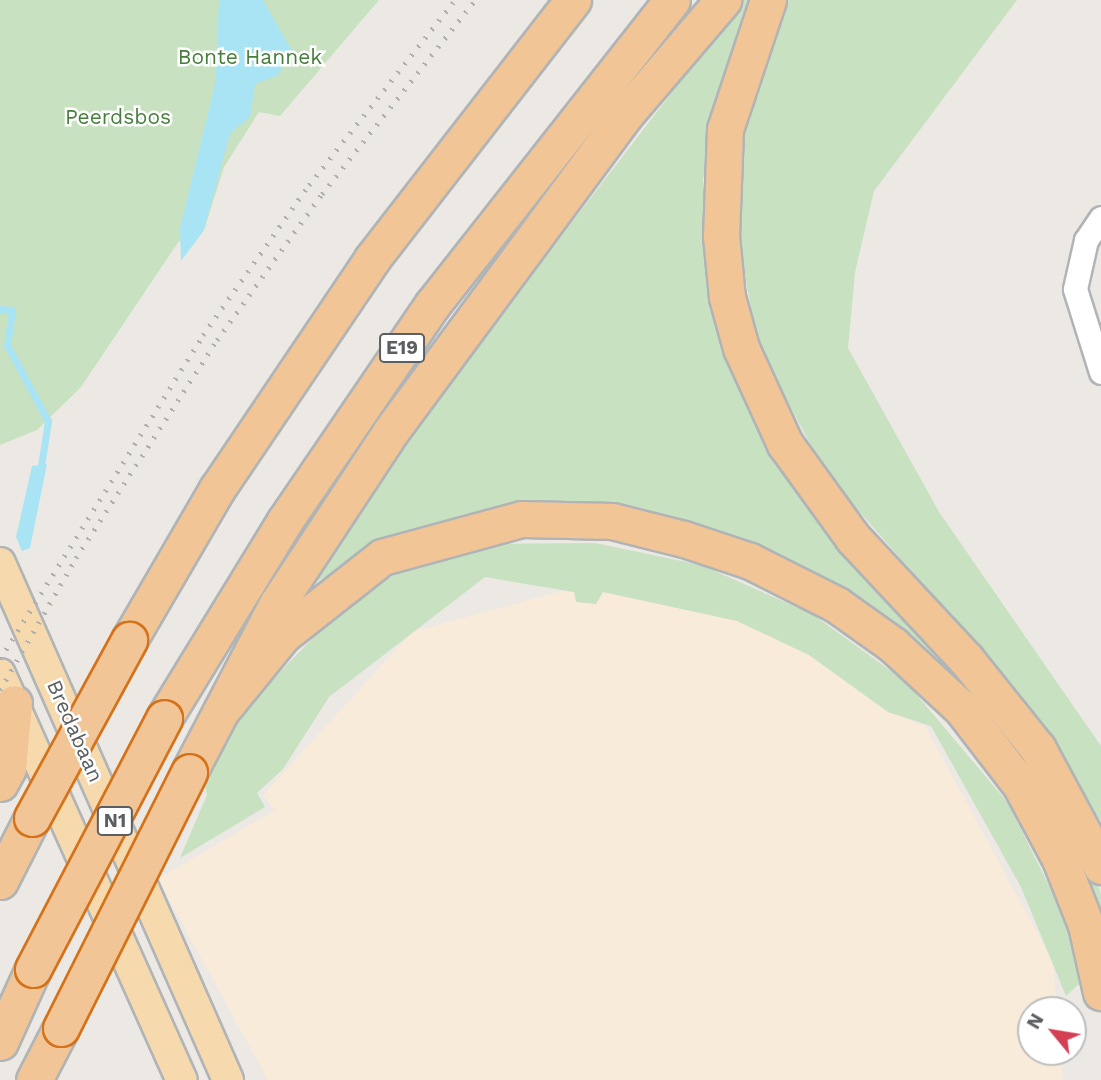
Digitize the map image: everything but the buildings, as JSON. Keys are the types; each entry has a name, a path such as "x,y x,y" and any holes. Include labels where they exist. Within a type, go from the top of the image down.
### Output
{"highway":[{"path":"0,881 129,640 217,489 372,259 573,0"},
{"name":"E19","path":"0,1042 33,969 164,718 284,522 432,304 672,0"},
{"path":"34,1080 277,604 465,325 624,117 723,0"},
{"path":"768,0 725,129 721,236 727,297 741,348 785,444 853,538 966,659 1038,749 1101,866"},
{"path":"221,711 283,635 382,557 522,519 612,521 684,539 750,561 837,606 893,645 962,709 1021,786 1060,859 1086,925 1101,992"},
{"path":"0,783 8,768 7,689"}],"main road":[{"name":"Bredabaan","path":"0,563 228,1080"},
{"name":"N1","path":"7,689 107,920 181,1080"}],"street":[{"path":"1101,218 1086,240 1075,289 1101,372"},
{"path":"107,920 150,899"}],"shaded area":[{"path":"562,591 575,592 577,602 596,604 603,592 737,621 809,655 888,712 925,726 1053,962 1056,996 1017,996 1017,1066 1062,1066 1063,1080 268,1080 158,879 275,810 263,795 412,632"}],"green space":[{"name":"Peerdsbos","path":"0,0 379,0 280,116 259,112 224,167 204,230 190,249 179,241 81,387 37,430 0,445"},
{"path":"743,0 754,0 725,78 703,179 710,264 740,378 1018,739 1089,860 1101,894 1101,949 1040,803 809,578 485,513 430,524 381,544 316,582 435,400"},
{"path":"787,0 1017,0 874,191 855,272 848,348 939,512 1101,746 1101,822 1025,702 825,472 757,344 738,233 741,142 751,88"},
{"path":"595,543 701,565 812,614 905,681 1008,803 1064,916 1080,983 1066,996 1021,887 931,726 888,712 809,655 737,621 603,592 596,604 576,602 574,592 485,577 329,697 283,769 257,793 265,807 180,858 207,795 204,781 244,709 345,605 408,567 484,544"}],"water":[{"path":"219,0 263,0 292,51 278,75 255,84 250,117 230,133 204,230 181,261 180,228 215,84"},
{"path":"47,464 30,548 22,551 16,537 32,466"}],"waterway":[{"path":"0,309 12,310 7,345 48,421 40,472"}],"railway":[{"path":"0,659 203,335 309,185 455,0"},
{"path":"0,690 76,558 217,340 322,194 475,0"}],"park label":[{"name":"Bonte Hannek","path":"250,57"}]}
